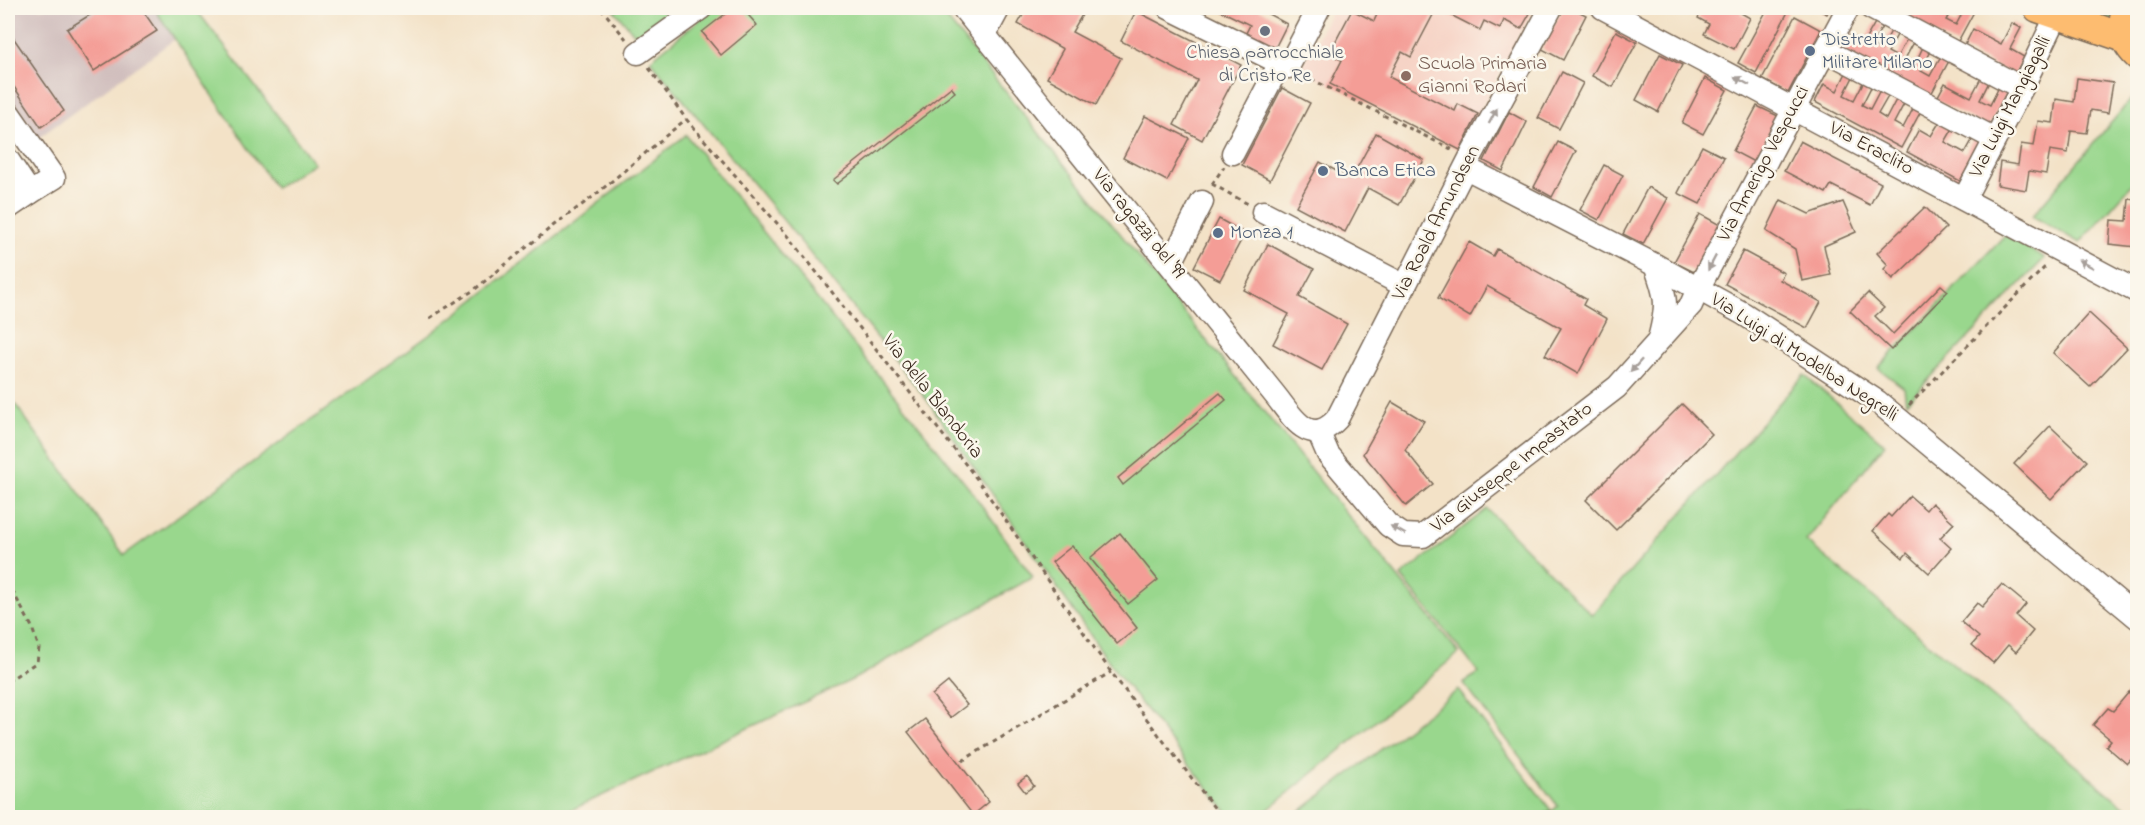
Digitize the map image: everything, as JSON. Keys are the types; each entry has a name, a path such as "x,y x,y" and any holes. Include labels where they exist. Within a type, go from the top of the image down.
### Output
{"main road":[{"path":"2127,8 2123,24 2134,51"},
{"path":"2048,11 2134,51"}],"street":[{"path":"638,53 701,8"},
{"name":"Via ragazzi del '99","path":"963,8 1301,426 1310,431 1318,431"},
{"path":"985,34 999,8"},
{"path":"1169,8 1284,65"},
{"path":"1233,153 1319,8"},
{"name":"Via Roald Amundsen","path":"1318,431 1329,427 1337,419 1468,163 1551,8"},
{"name":"Via Eraclito","path":"1603,8 2138,292"},
{"name":"Via Amerigo Vespucci","path":"1698,289 1848,8"},
{"path":"1871,8 2022,88"},
{"name":"Via Luigi Mangiagalli","path":"1964,198 2022,88 2048,11"},
{"path":"1825,50 1995,139"},
{"path":"8,112 54,178 8,208"},
{"path":"8,160 30,193"},
{"name":"Via Luigi di Modelba Negrelli","path":"1468,163 1744,314 1878,402 2138,618"},
{"path":"1171,263 1207,193"},
{"path":"1263,212 1405,286"},
{"path":"1655,265 1664,289 1666,304 1659,340"},
{"name":"Via Giuseppe Impastato","path":"1318,431 1328,454 1388,525 1403,535 1423,536 1617,387 1691,305 1698,289"}],"path":[{"name":"Via della Blandoria","path":"601,8 686,118 790,238 970,469 1111,672 1222,818"},
{"path":"1284,65 1468,163"},
{"path":"430,318 474,290 554,225 594,196 686,118"},
{"path":"1233,153 1207,193 1263,212"},
{"path":"1897,418 2061,250"},
{"path":"8,583 31,625 39,648 37,662 8,681"},
{"path":"962,761 1111,672"}],"shaded area":[{"path":"8,8 154,8 175,39 38,138 8,94"},
{"name":"Scuola Primaria Gianni Rodari","path":"1333,8 1533,8 1460,150 1301,69"}],"green space":[{"path":"154,8 195,8 314,163 275,188"},
{"path":"612,8 678,8 638,38"},
{"path":"714,8 938,8 1459,653 1259,817 1231,817 1116,672 927,400 789,227 650,60"},
{"path":"2059,8 2120,8 2117,28"},
{"path":"2133,97 2137,99 2137,179 2080,243 2032,216"},
{"path":"686,135 972,492 1033,577 854,679 556,817 8,817 8,394 124,555 432,333"},
{"path":"2005,235 2045,258 1906,403 1904,388 1878,368"},
{"path":"1804,375 1885,444 1806,541 2137,817 1544,817 1558,806 1463,683 1479,673 1401,576 1487,509 1592,615"},
{"path":"1458,690 1551,810 1541,817 1293,817"}],"building":[{"path":"101,8 141,8 157,31 94,71 67,29"},
{"path":"733,8 742,8 757,25 721,55 702,32"},
{"path":"1027,8 1086,8 1072,32 1121,58 1096,105 1047,78 1063,49 1018,24"},
{"name":"Chiesa parrocchiale di Cristo Re","path":"1215,8 1260,8 1287,24 1273,52 1244,37 1250,25"},
{"path":"1380,8 1424,8 1434,13 1411,57 1402,52 1389,77 1455,111 1458,104 1478,114 1460,150 1330,84 1342,60 1329,54 1352,10 1374,21"},
{"path":"1437,8 1533,8 1521,29 1504,20 1500,29 1484,21 1480,30"},
{"path":"1563,8 1572,8 1586,15 1563,60 1542,49"},
{"path":"1703,8 1744,8 1741,13 1750,18 1734,49 1704,34 1709,24 1698,18"},
{"path":"1768,8 1790,8 1756,73 1738,63"},
{"path":"1814,8 1830,8 1827,14"},
{"path":"1884,8 1932,8 1930,11 1939,15 1943,8 1953,8 1946,20 1956,25 1965,8 1976,8 1956,45"},
{"path":"1136,11 1241,65 1202,140 1174,125 1197,80 1121,41"},
{"path":"1795,16 1821,30 1788,93 1762,79"},
{"path":"1876,21 1883,25 1872,45 1881,50 1892,29 1898,33 1888,52 1897,57 1908,37 1915,40 1904,61 1914,66 1924,45 1932,49 1921,71 1930,76 1942,54 1950,59 1929,98 1841,51 1850,35 1864,42"},
{"path":"2012,23 2021,28 2010,49 2024,57 2014,76 1963,49 1973,29 2001,44"},
{"path":"8,30 64,111 41,127 8,78"},
{"path":"1616,31 1637,42 1613,87 1592,76"},
{"path":"1660,54 1682,65 1658,112 1636,100"},
{"path":"1848,69 1855,73 1844,95 1854,100 1865,79 1873,83 1862,105 1870,109 1881,88 1890,93 1878,114 1886,119 1898,96 1906,100 1894,123 1903,128 1915,105 1922,109 1901,148 1815,102 1824,84 1837,91"},
{"path":"1562,72 1583,83 1559,129 1538,118"},
{"path":"1982,76 1990,80 1980,100 1990,105 2000,85 2008,89 1988,128 1936,100 1945,83 1971,97"},
{"path":"1705,78 1727,90 1703,134 1682,123"},
{"path":"2077,78 2113,83 2108,113 2091,110 2087,133 2071,131 2068,153 2050,150 2046,174 2029,171 2026,190 1997,185 2000,162 2018,165 2021,144 2034,146 2038,121 2053,123 2056,99 2074,102"},
{"path":"951,87 955,92 837,184 833,180"},
{"path":"1282,88 1310,103 1270,180 1242,165"},
{"path":"1757,106 1778,116 1754,162 1733,151"},
{"path":"1509,112 1527,122 1503,171 1484,161"},
{"path":"1145,116 1189,138 1167,181 1123,158"},
{"path":"1942,118 1955,125 1945,142 1965,153 1975,135 1983,140 1960,181 1907,152 1919,129 1931,136"},
{"path":"1376,133 1424,160 1399,205 1368,188 1345,232 1296,206 1320,162 1351,179"},
{"path":"1800,141 1881,183 1870,205 1831,185 1826,193 1784,171"},
{"path":"1558,142 1576,151 1552,197 1534,187"},
{"path":"1702,146 1724,157 1700,204 1678,193"},
{"path":"1604,165 1623,175 1599,220 1580,210"},
{"path":"1648,187 1668,198 1643,244 1623,234"},
{"path":"2129,199 2138,200 2136,247 2109,244 2111,220 2127,221"},
{"path":"1781,200 1809,214 1843,202 1856,232 1824,246 1831,275 1802,281 1795,249 1766,231"},
{"path":"1925,207 1946,228 1893,279 1884,269 1888,265 1877,253"},
{"path":"1700,214 1720,225 1694,272 1674,262"},
{"path":"1219,219 1245,233 1220,280 1194,267"},
{"path":"1469,242 1493,256 1497,249 1586,299 1583,305 1607,319 1578,374 1545,355 1561,328 1487,286 1470,317 1438,298"},
{"path":"1268,244 1314,269 1299,297 1347,324 1322,370 1273,344 1289,314 1244,290"},
{"path":"1743,251 1784,273 1780,280 1821,302 1807,328 1725,284"},
{"path":"1941,285 1948,291 1891,350 1850,311 1868,293 1884,308 1875,316 1893,334"},
{"path":"2089,313 2127,348 2090,387 2053,353"},
{"path":"1220,393 1226,400 1123,485 1118,478"},
{"path":"1392,402 1424,421 1405,450 1433,484 1406,506 1363,454"},
{"path":"1682,404 1712,434 1616,530 1586,500"},
{"path":"2050,426 2087,461 2051,499 2014,464"},
{"path":"1910,496 1926,510 1932,503 1954,523 1940,538 1951,548 1929,573 1907,553 1903,558 1873,531 1888,514 1891,517"},
{"path":"1120,533 1158,580 1128,604 1090,558"},
{"path":"1072,546 1137,628 1117,644 1052,562"},
{"path":"2002,584 2026,604 2016,616 2033,631 2016,652 2008,645 1993,663 1972,645 1979,637 1961,622 1977,603 1982,607"},
{"path":"948,682 967,705 950,718 932,695"},
{"path":"2134,686 2138,689 2138,752 2127,764 2106,746 2111,740 2093,725 2108,708 2113,711"},
{"path":"925,719 989,802 973,815 908,732"},
{"path":"1027,776 1034,786 1025,792 1018,783"}],"place":[{"name":"Chiesa parrocchiale di Cristo Re","path":"1265,31"},
{"name":"Distretto Militare Milano","path":"1810,51"},
{"name":"Scuola Primaria Gianni Rodari","path":"1406,76"},
{"name":"Banca Etica","path":"1323,171"},
{"name":"Monza 1","path":"1218,233"}]}
